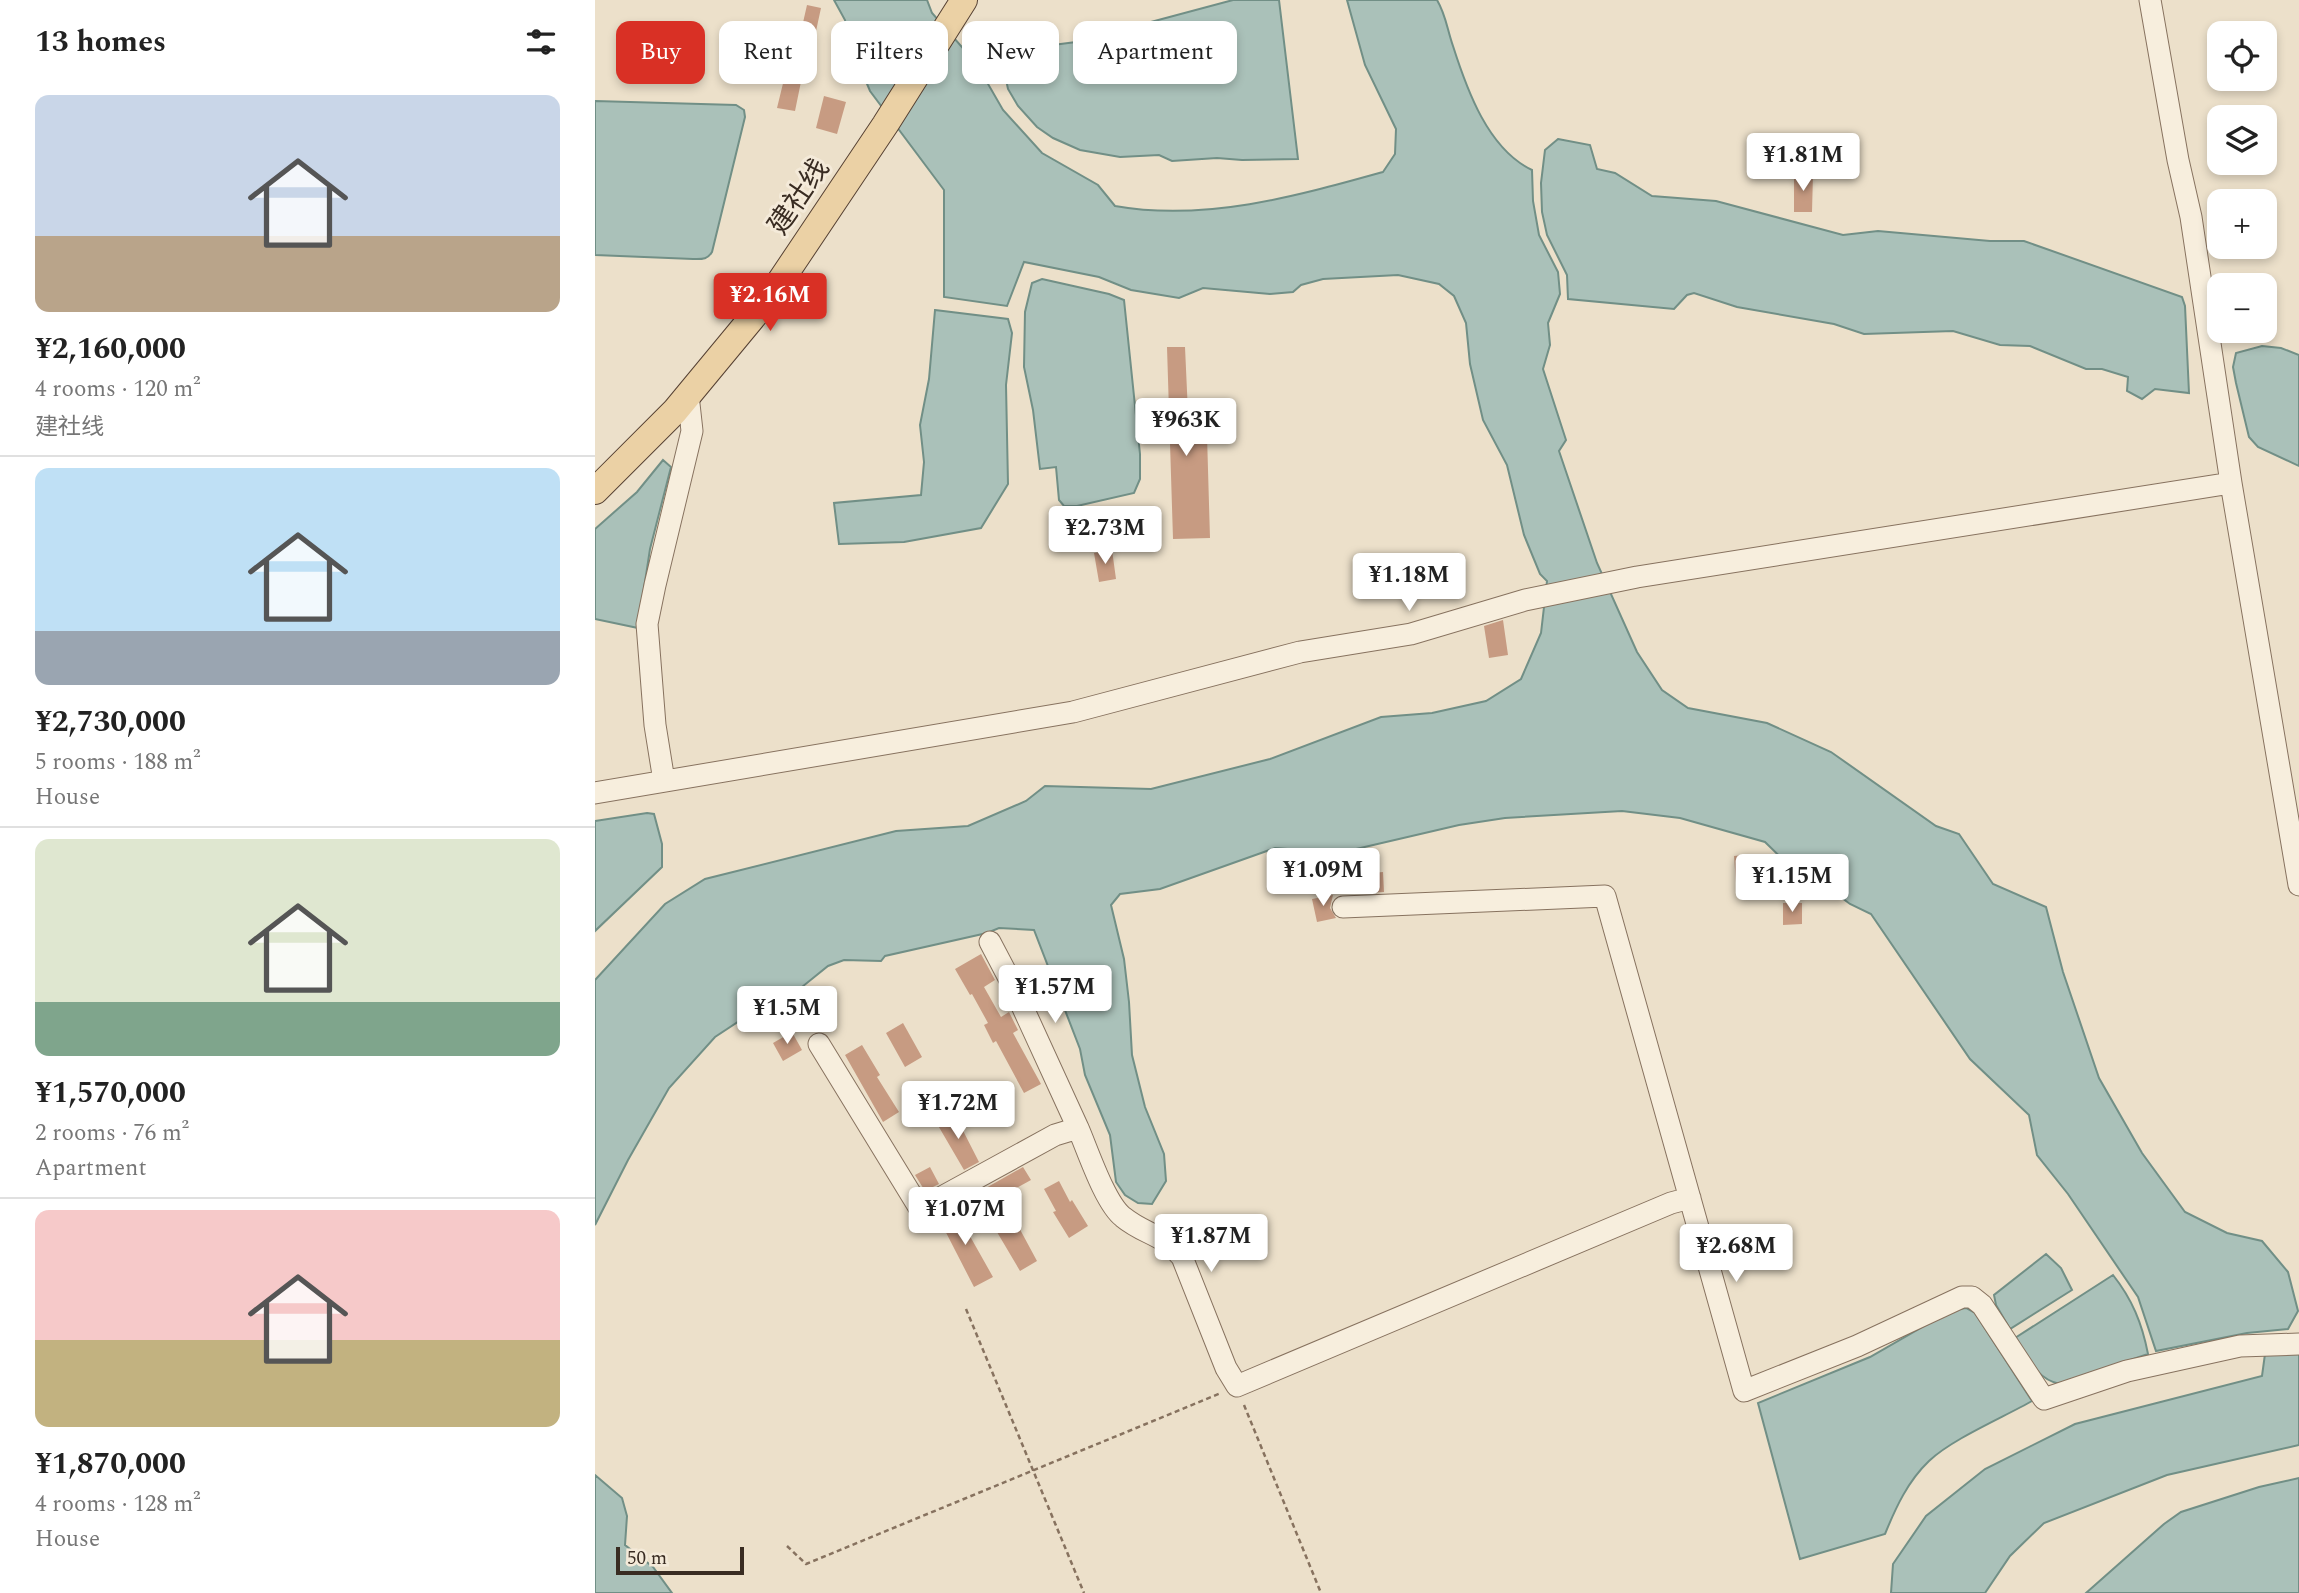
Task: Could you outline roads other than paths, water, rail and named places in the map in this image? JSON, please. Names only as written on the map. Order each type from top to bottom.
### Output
[{"type":"main road","name":"建社线","points":[[595,491],[688,395],[771,295],[885,125],[958,7]]},
{"type":"street","points":[[2150,0],[2178,160],[2191,217],[2231,483],[2299,885]]},
{"type":"street","points":[[664,781],[655,725],[647,624],[692,431],[688,395]]},
{"type":"street","points":[[595,793],[1073,712],[1300,652],[1411,634],[1525,600],[1637,578],[2231,483]]},
{"type":"street","points":[[1343,907],[1605,896],[1744,1391],[1857,1346],[1962,1297],[1972,1297],[1982,1305],[2044,1399],[2127,1371],[2239,1346],[2299,1344]]},
{"type":"street","points":[[989,942],[1012,984],[1111,1203],[1122,1217],[1170,1242],[1182,1257],[1226,1368],[1237,1386],[1671,1203],[1690,1198]]},
{"type":"street","points":[[819,1044],[921,1209],[1055,1135],[1078,1128]]},
{"type":"water","points":[[834,0],[927,0],[932,13],[939,21],[845,21]]},
{"type":"water","points":[[1233,0],[1279,0],[1298,159],[1217,158],[1172,161],[1159,155],[1120,157],[1080,150],[1053,138],[1037,127],[1018,106],[1008,89],[1007,84],[1059,84],[1059,44],[1073,42],[1073,84],[1237,84],[1237,21],[1154,21]]},
{"type":"water","points":[[1347,0],[1437,0],[1465,81],[1481,117],[1503,148],[1532,170],[1533,201],[1539,235],[1558,272],[1560,294],[1548,323],[1550,345],[1543,369],[1566,440],[1559,451],[1597,563],[1637,652],[1662,690],[1688,708],[1767,723],[1831,752],[1936,826],[1959,834],[1993,884],[2046,907],[2063,972],[2099,1078],[2142,1153],[2185,1212],[2227,1233],[2262,1241],[2288,1272],[2298,1311],[2288,1329],[2247,1333],[2156,1351],[2138,1297],[2068,1194],[2037,1155],[2029,1115],[1970,1059],[1871,914],[1850,904],[1811,875],[1797,873],[1765,842],[1680,818],[1622,811],[1505,818],[1459,825],[1339,853],[1275,848],[1160,889],[1120,894],[1111,905],[1124,959],[1132,1055],[1145,1107],[1164,1154],[1166,1181],[1152,1204],[1138,1203],[1125,1195],[1116,1182],[1110,1135],[1085,1075],[1080,1049],[1034,930],[999,928],[885,956],[881,961],[844,960],[828,966],[802,987],[768,1002],[715,1037],[669,1088],[595,1225],[595,980],[665,904],[705,879],[896,831],[968,826],[1026,801],[1045,786],[1151,789],[1270,759],[1381,717],[1432,713],[1486,701],[1521,679],[1541,633],[1547,581],[1540,574],[1524,535],[1507,465],[1483,420],[1470,364],[1466,323],[1454,296],[1439,284],[1398,275],[1323,279],[1301,285],[1293,292],[1270,294],[1203,288],[1179,298],[1131,290],[1099,277],[1024,262],[1007,306],[944,297],[944,190],[867,84],[948,84],[948,31],[962,47],[962,84],[988,84],[1003,110],[1042,153],[1098,185],[1115,206],[1183,211],[1251,204],[1383,172],[1395,154],[1396,129],[1365,65]]},
{"type":"water","points":[[595,101],[736,105],[744,110],[745,117],[712,252],[708,256],[693,259],[595,255]]},
{"type":"water","points":[[1558,139],[1590,145],[1597,169],[1615,173],[1652,196],[1716,201],[1843,235],[1878,231],[1990,241],[2024,241],[2182,297],[2185,306],[2189,393],[2155,389],[2142,399],[2127,391],[2128,377],[2102,369],[2086,369],[2030,346],[2000,345],[1953,331],[1864,334],[1834,324],[1737,307],[1694,293],[1687,295],[1674,309],[1568,299],[1567,275],[1547,235],[1542,212],[1541,183],[1545,150]]},
{"type":"water","points":[[1042,279],[1124,300],[1140,454],[1140,479],[1134,493],[1077,506],[1064,506],[1059,500],[1056,467],[1040,469],[1033,410],[1024,367],[1025,312],[1032,283]]},
{"type":"water","points":[[935,310],[1008,319],[1012,333],[1006,385],[1008,484],[981,528],[904,542],[839,544],[834,503],[921,495],[924,462],[920,425],[929,379]]},
{"type":"water","points":[[2262,346],[2281,348],[2299,355],[2299,466],[2258,447],[2249,437],[2233,367],[2236,353]]},
{"type":"water","points":[[663,460],[671,467],[650,549],[638,628],[595,619],[595,529],[637,492]]},
{"type":"water","points":[[654,814],[662,844],[662,867],[595,931],[595,821]]},
{"type":"water","points":[[2046,1254],[2061,1268],[2072,1290],[2010,1329],[1996,1305],[1994,1295]]},
{"type":"water","points":[[2113,1275],[2135,1312],[2148,1354],[2060,1384],[2045,1378],[2033,1367],[2015,1338]]},
{"type":"water","points":[[1966,1308],[1975,1313],[2032,1401],[1964,1437],[1929,1461],[1903,1495],[1885,1534],[1800,1559],[1758,1403],[1870,1357],[1952,1310]]},
{"type":"water","points":[[2265,1354],[2299,1354],[2299,1445],[2167,1475],[2044,1523],[2010,1556],[1985,1593],[1891,1593],[1893,1564],[1926,1516],[1985,1469],[2075,1424],[2262,1376]]},
{"type":"water","points":[[595,1475],[622,1498],[627,1516],[625,1545],[653,1567],[672,1593],[595,1593]]},
{"type":"water","points":[[2299,1478],[2299,1593],[2086,1593],[2181,1512],[2259,1487]]}]
